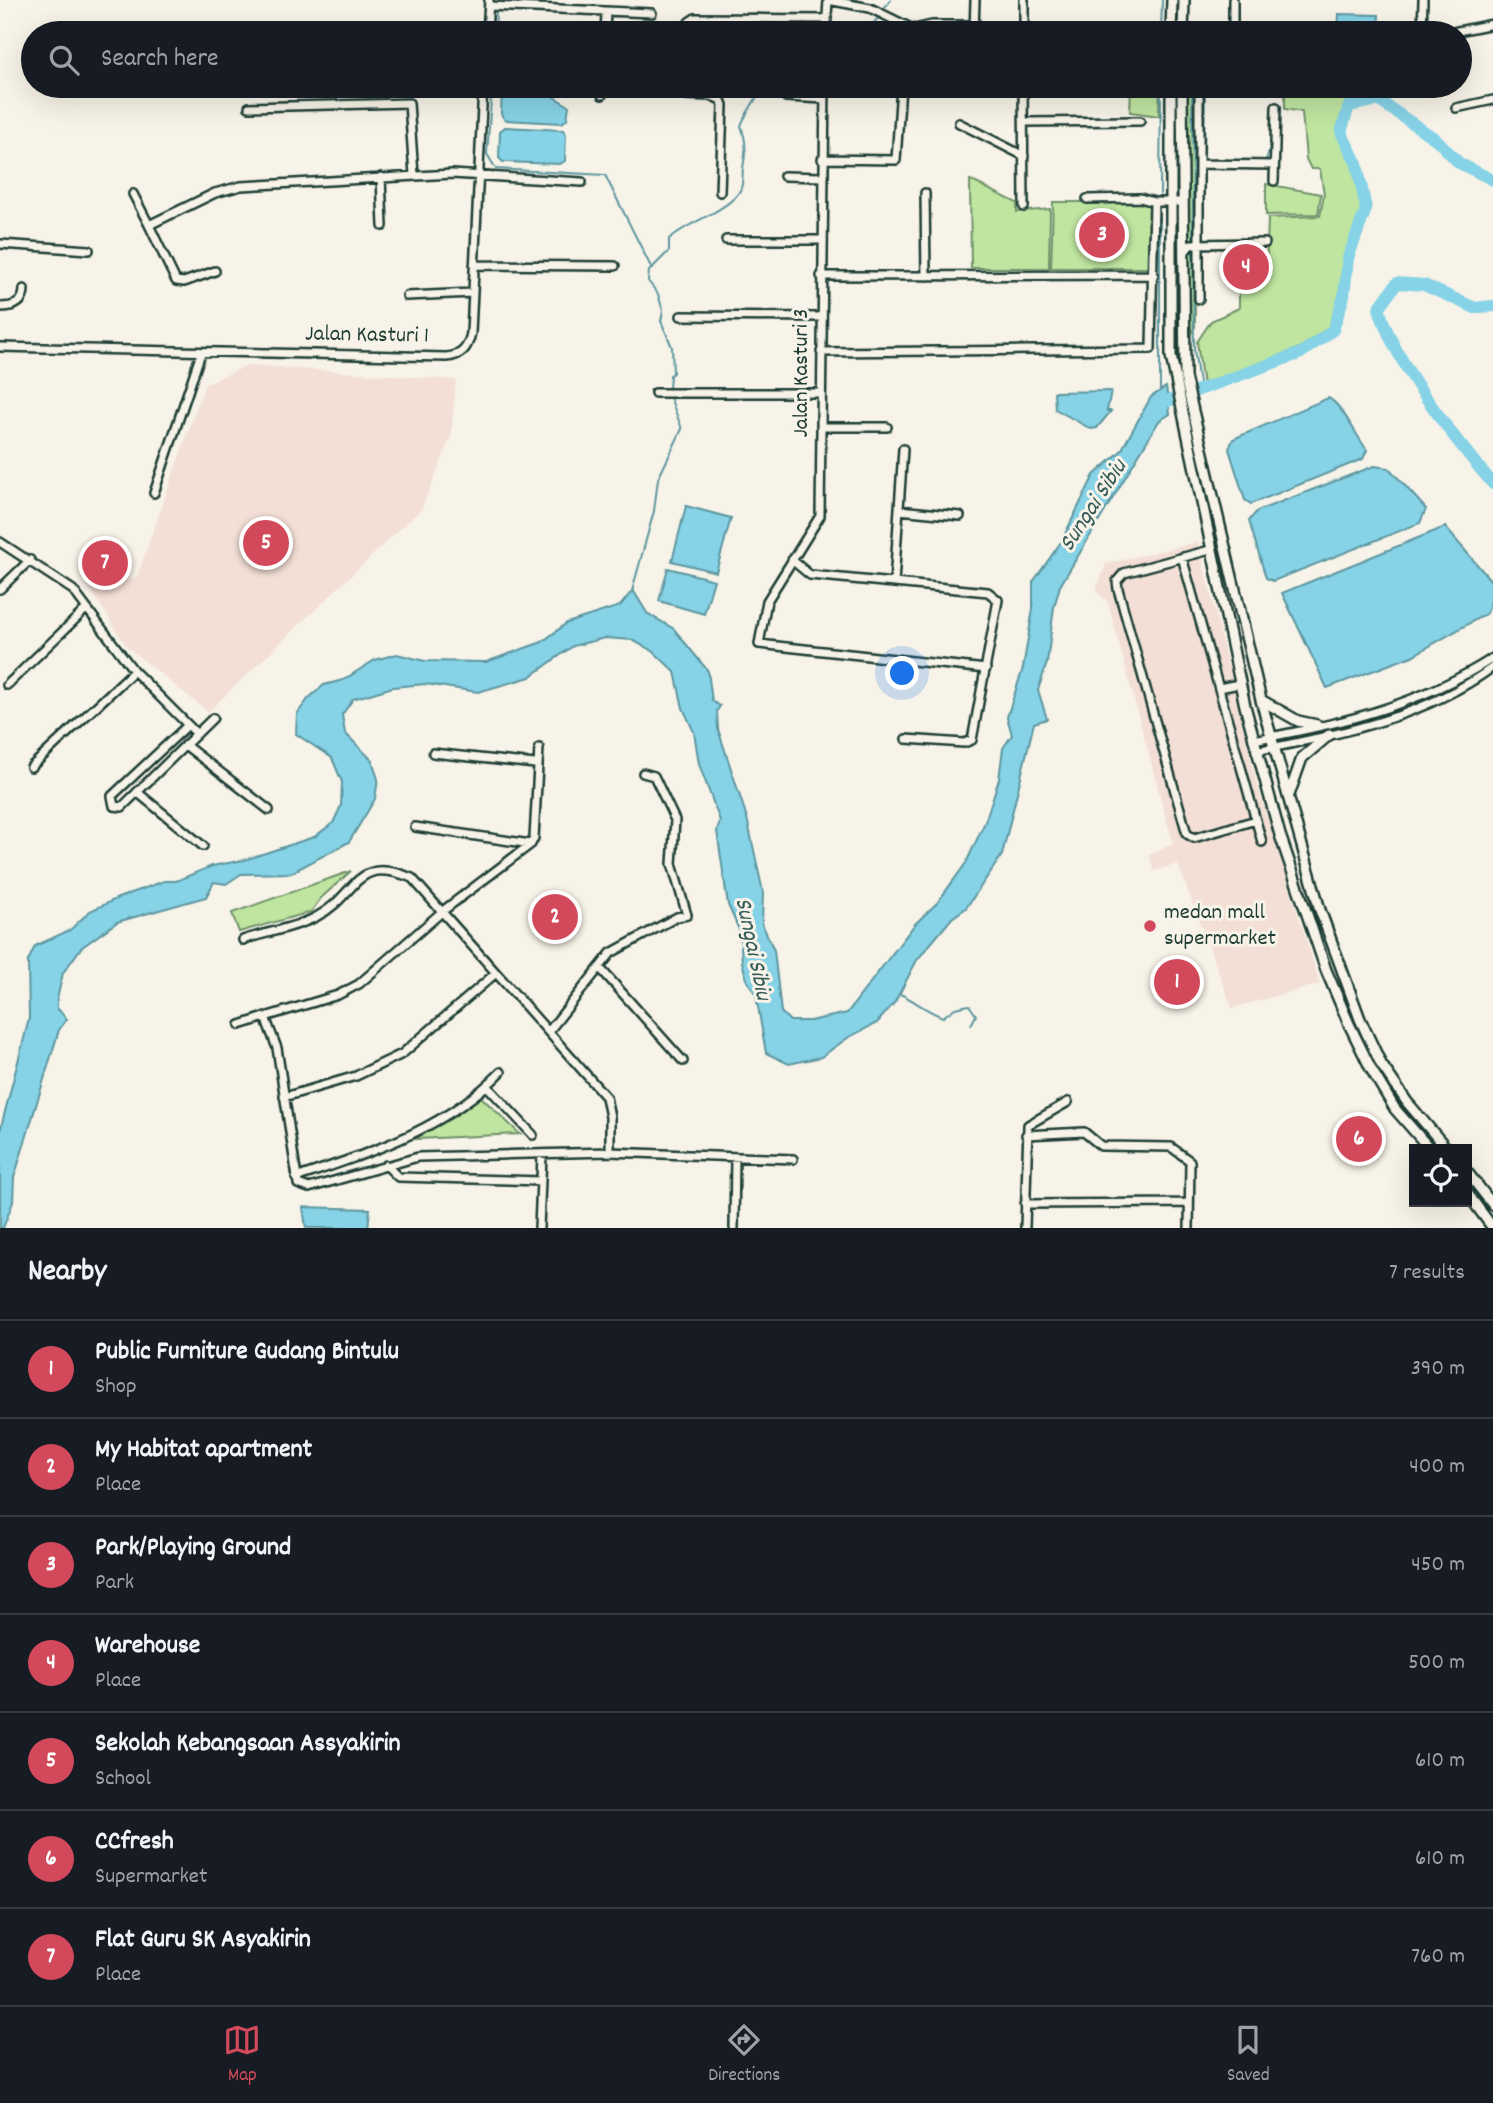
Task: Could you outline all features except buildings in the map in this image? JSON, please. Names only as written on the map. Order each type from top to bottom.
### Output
[{"type":"street","points":[[690,21],[695,18],[827,19],[828,0],[870,8],[897,21]]},
{"type":"street","points":[[974,21],[975,0]]},
{"type":"street","points":[[1024,0],[1024,21]]},
{"type":"street","points":[[1171,21],[1172,0]]},
{"type":"street","points":[[1183,21],[1184,0]]},
{"type":"street","points":[[1233,0],[1233,21]]},
{"type":"street","points":[[1422,21],[1423,0]]},
{"type":"street","points":[[488,21],[489,3],[652,13]]},
{"type":"street","points":[[606,12],[606,21]]},
{"type":"street","points":[[1472,28],[1493,24]]},
{"type":"street","name":"Jalan Kasturi 1","points":[[0,347],[453,356],[464,351],[469,344],[482,98]]},
{"type":"street","points":[[716,98],[723,105],[720,192]]},
{"type":"street","points":[[805,98],[824,99]]},
{"type":"street","points":[[822,159],[896,160],[900,98]]},
{"type":"street","points":[[1023,98],[1024,207]]},
{"type":"street","points":[[1171,98],[1171,356],[1239,684],[1284,848],[1349,1024],[1370,1069],[1395,1109],[1426,1144]]},
{"type":"street","points":[[1182,98],[1183,356],[1199,443],[1261,700],[1320,910],[1360,1019],[1381,1064],[1407,1102],[1443,1144]]},
{"type":"street","points":[[1199,98],[1199,299]]},
{"type":"street","name":"Jalan Kasturi 3","points":[[824,99],[820,519],[767,601],[758,644],[986,669]]},
{"type":"street","points":[[1456,108],[1493,100]]},
{"type":"street","points":[[250,107],[409,103],[414,175]]},
{"type":"street","points":[[1274,181],[1276,107]]},
{"type":"street","points":[[1024,122],[1140,121]]},
{"type":"street","points":[[960,123],[1024,156]]},
{"type":"street","points":[[1199,164],[1274,164]]},
{"type":"street","points":[[149,225],[228,188],[414,175],[582,182]]},
{"type":"street","points":[[784,176],[822,177]]},
{"type":"street","points":[[381,177],[383,226]]},
{"type":"street","points":[[133,194],[176,281],[184,282],[215,271]]},
{"type":"street","points":[[925,194],[926,276]]},
{"type":"street","points":[[1087,199],[1140,198],[1154,202],[1182,202]]},
{"type":"street","points":[[821,352],[1149,350],[1152,347],[1154,202]]},
{"type":"street","points":[[726,240],[821,240]]},
{"type":"street","points":[[1182,255],[1188,246],[1199,243],[1265,243]]},
{"type":"street","points":[[0,244],[89,250]]},
{"type":"street","points":[[474,265],[615,266]]},
{"type":"street","points":[[821,276],[1154,275]]},
{"type":"street","points":[[0,307],[12,307],[19,303],[24,296],[24,289]]},
{"type":"street","points":[[407,296],[472,293]]},
{"type":"street","points":[[681,316],[821,317]]},
{"type":"street","points":[[154,493],[201,353]]},
{"type":"street","points":[[655,393],[821,393]]},
{"type":"street","points":[[822,427],[887,427]]},
{"type":"street","points":[[894,583],[903,449]]},
{"type":"street","points":[[899,510],[960,516]]},
{"type":"street","points":[[0,542],[69,586],[134,671],[197,734]]},
{"type":"street","points":[[1210,550],[1124,573],[1118,582],[1118,589],[1187,834],[1194,838],[1256,820]]},
{"type":"street","points":[[1182,557],[1262,842]]},
{"type":"street","points":[[0,589],[30,560]]},
{"type":"street","points":[[792,560],[810,575],[995,595],[999,609],[972,740],[964,743],[905,739]]},
{"type":"street","points":[[6,685],[85,610]]},
{"type":"street","points":[[1253,740],[1357,717],[1422,697],[1493,658]]},
{"type":"street","points":[[1256,751],[1329,735],[1439,701],[1493,667]]},
{"type":"street","points":[[31,767],[134,671]]},
{"type":"street","points":[[1219,688],[1239,684]]},
{"type":"street","points":[[1261,700],[1298,721],[1317,726]]},
{"type":"street","points":[[188,725],[112,796],[111,802],[122,807],[213,718]]},
{"type":"street","points":[[1288,801],[1290,784],[1302,758],[1329,735]]},
{"type":"street","points":[[185,745],[269,810]]},
{"type":"street","points":[[240,1025],[338,995],[359,984],[444,911],[531,844],[534,838],[536,764],[539,748]]},
{"type":"street","points":[[433,752],[536,764]]},
{"type":"street","points":[[549,1031],[611,953],[677,917],[687,915],[673,864],[675,820],[654,776],[643,773]]},
{"type":"street","points":[[137,792],[203,846]]},
{"type":"street","points":[[415,827],[531,844]]},
{"type":"street","points":[[243,940],[317,917],[376,869],[412,878],[606,1097],[610,1117],[610,1152]]},
{"type":"street","points":[[600,968],[683,1061]]},
{"type":"street","points":[[284,1097],[356,1076],[402,1054],[496,973]]},
{"type":"street","points":[[265,1017],[277,1048],[296,1178],[302,1188],[418,1157],[610,1152],[793,1160]]},
{"type":"street","points":[[296,1178],[392,1145],[446,1118],[501,1072]]},
{"type":"street","points":[[487,1086],[533,1135]]},
{"type":"street","points":[[1026,1228],[1028,1125],[1068,1102]]},
{"type":"street","points":[[1026,1135],[1084,1132],[1101,1146],[1171,1147],[1190,1161],[1189,1228]]},
{"type":"street","points":[[539,1228],[542,1155]]},
{"type":"street","points":[[734,1228],[735,1157]]},
{"type":"street","points":[[386,1165],[398,1177],[541,1181]]},
{"type":"street","points":[[1472,1178],[1493,1205]]},
{"type":"street","points":[[1472,1200],[1493,1228]]},
{"type":"street","points":[[1025,1204],[1189,1203]]},
{"type":"shaded area","points":[[249,365],[456,380],[451,437],[422,508],[208,712],[127,647],[85,581],[136,579],[205,384]]},
{"type":"shaded area","points":[[1198,542],[1256,780],[1320,984],[1232,1008],[1178,864],[1154,871],[1149,855],[1173,844],[1108,603],[1096,590],[1106,564]]},
{"type":"green space","points":[[1131,98],[1160,98],[1159,116],[1130,112]]},
{"type":"green space","points":[[1186,98],[1194,98],[1195,327],[1189,336]]},
{"type":"green space","points":[[1285,98],[1346,98],[1339,133],[1353,163],[1364,208],[1346,255],[1341,294],[1329,327],[1300,348],[1203,386],[1197,342],[1211,321],[1239,308],[1239,276],[1266,275],[1268,218],[1320,216],[1324,194],[1320,169],[1311,169],[1306,159],[1302,112],[1285,109]]},
{"type":"green space","points":[[970,180],[1017,203],[1017,212],[1050,209],[1049,268],[971,268]]},
{"type":"green space","points":[[1266,184],[1321,194],[1318,214],[1266,215]]},
{"type":"green space","points":[[1053,202],[1152,202],[1151,268],[1051,268]]},
{"type":"green space","points":[[351,871],[321,898],[311,912],[239,932],[232,913]]},
{"type":"green space","points":[[481,1097],[520,1134],[416,1139]]},
{"type":"water","points":[[1339,14],[1379,15],[1379,21],[1339,21]]},
{"type":"water","points":[[502,98],[556,98],[569,106],[567,119],[562,123],[505,120],[501,114]]},
{"type":"water","points":[[505,127],[563,130],[566,134],[565,161],[560,164],[503,162],[499,158],[500,131]]},
{"type":"water","points":[[1166,387],[1170,414],[1159,421],[1060,586],[1054,607],[1047,663],[1038,690],[1047,719],[1034,723],[1002,855],[966,908],[952,918],[917,960],[895,1002],[877,1023],[849,1037],[821,1057],[789,1064],[766,1053],[756,995],[747,980],[742,962],[740,932],[728,905],[717,831],[720,821],[699,764],[694,732],[683,708],[675,672],[653,651],[632,640],[605,638],[573,646],[530,677],[478,692],[425,684],[393,687],[353,699],[342,715],[345,733],[372,760],[378,779],[375,799],[349,842],[291,873],[241,874],[226,884],[214,882],[206,897],[117,922],[81,948],[63,973],[57,1008],[67,1019],[59,1030],[14,1178],[13,1202],[3,1228],[0,1228],[0,1131],[29,1019],[28,961],[35,946],[70,930],[90,911],[118,898],[164,881],[176,881],[212,866],[244,860],[314,837],[333,823],[341,806],[342,782],[332,758],[296,734],[297,714],[309,698],[324,685],[343,680],[375,660],[397,654],[425,661],[486,662],[542,642],[567,623],[620,606],[633,590],[647,613],[674,629],[708,671],[712,701],[720,706],[717,711],[718,729],[747,818],[763,892],[762,924],[774,950],[781,1012],[790,1021],[810,1021],[847,1013],[915,924],[937,903],[966,863],[985,822],[999,779],[1003,748],[1012,735],[1007,717],[1023,668],[1033,609],[1033,582],[1061,542],[1094,475],[1121,451],[1151,397]]},
{"type":"water","points":[[1111,391],[1107,411],[1111,411],[1097,428],[1091,429],[1055,409],[1054,392]]},
{"type":"water","points":[[1328,398],[1343,413],[1367,450],[1363,459],[1251,504],[1245,500],[1229,449],[1233,439]]},
{"type":"water","points":[[1374,466],[1389,468],[1426,509],[1420,523],[1273,581],[1266,578],[1249,521],[1257,511]]},
{"type":"water","points":[[686,506],[731,518],[716,572],[672,561]]},
{"type":"water","points":[[1445,527],[1492,582],[1493,595],[1487,613],[1412,656],[1327,688],[1282,593]]},
{"type":"water","points":[[668,568],[714,580],[704,614],[659,601]]},
{"type":"water","points":[[303,1207],[370,1209],[368,1228],[306,1228]]},
{"type":"waterway","points":[[885,7],[891,0]]},
{"type":"waterway","points":[[1161,21],[1162,0]]},
{"type":"waterway","points":[[496,13],[496,21]]},
{"type":"waterway","points":[[876,21],[879,17]]},
{"type":"waterway","points":[[491,98],[487,154],[496,169],[605,175],[652,269]]},
{"type":"waterway","points":[[669,388],[670,375],[673,373],[672,347],[661,321],[663,311],[658,294],[648,281],[649,271],[669,251],[669,239],[722,208],[741,189],[745,152],[741,126],[756,98]]},
{"type":"waterway","points":[[1160,194],[1161,98]]},
{"type":"waterway","points":[[1192,98],[1193,239]]},
{"type":"waterway","points":[[1205,98],[1204,160],[1236,160]]},
{"type":"waterway","name":"Sungai Sibiu","points":[[1157,410],[1160,404],[1301,353],[1333,330],[1344,296],[1348,258],[1366,209],[1357,164],[1341,132],[1349,106],[1378,100],[1437,140],[1459,163],[1493,180]]},
{"type":"waterway","points":[[1239,160],[1266,160],[1269,151]]},
{"type":"waterway","points":[[1204,172],[1204,198]]},
{"type":"waterway","points":[[1204,207],[1204,237]]},
{"type":"waterway","points":[[1160,213],[1160,390]]},
{"type":"waterway","points":[[1193,248],[1194,349],[1200,390]]},
{"type":"waterway","points":[[1204,249],[1204,284]]},
{"type":"waterway","name":"Sungai Sibiu","points":[[1493,306],[1475,308],[1424,285],[1397,283],[1379,308],[1386,329],[1411,376],[1444,423],[1493,484]]},
{"type":"waterway","points":[[632,591],[654,511],[658,479],[682,429],[670,397]]},
{"type":"waterway","points":[[900,994],[943,1017],[955,1008],[969,1005],[976,1015],[971,1025]]},
{"type":"place","name":"Park/Playing Ground","points":[[1102,235]]},
{"type":"place","name":"Warehouse","points":[[1246,267]]},
{"type":"place","name":"Sekolah Kebangsaan Assyakirin","points":[[266,543]]},
{"type":"place","name":"Flat Guru SK Asyakirin","points":[[105,563]]},
{"type":"place","name":"My Habitat apartment","points":[[555,917]]},
{"type":"place","name":"medan mall supermarket","points":[[1150,926]]},
{"type":"place","name":"Public Furniture Gudang Bintulu","points":[[1177,982]]},
{"type":"place","name":"CCfresh","points":[[1359,1139]]}]
